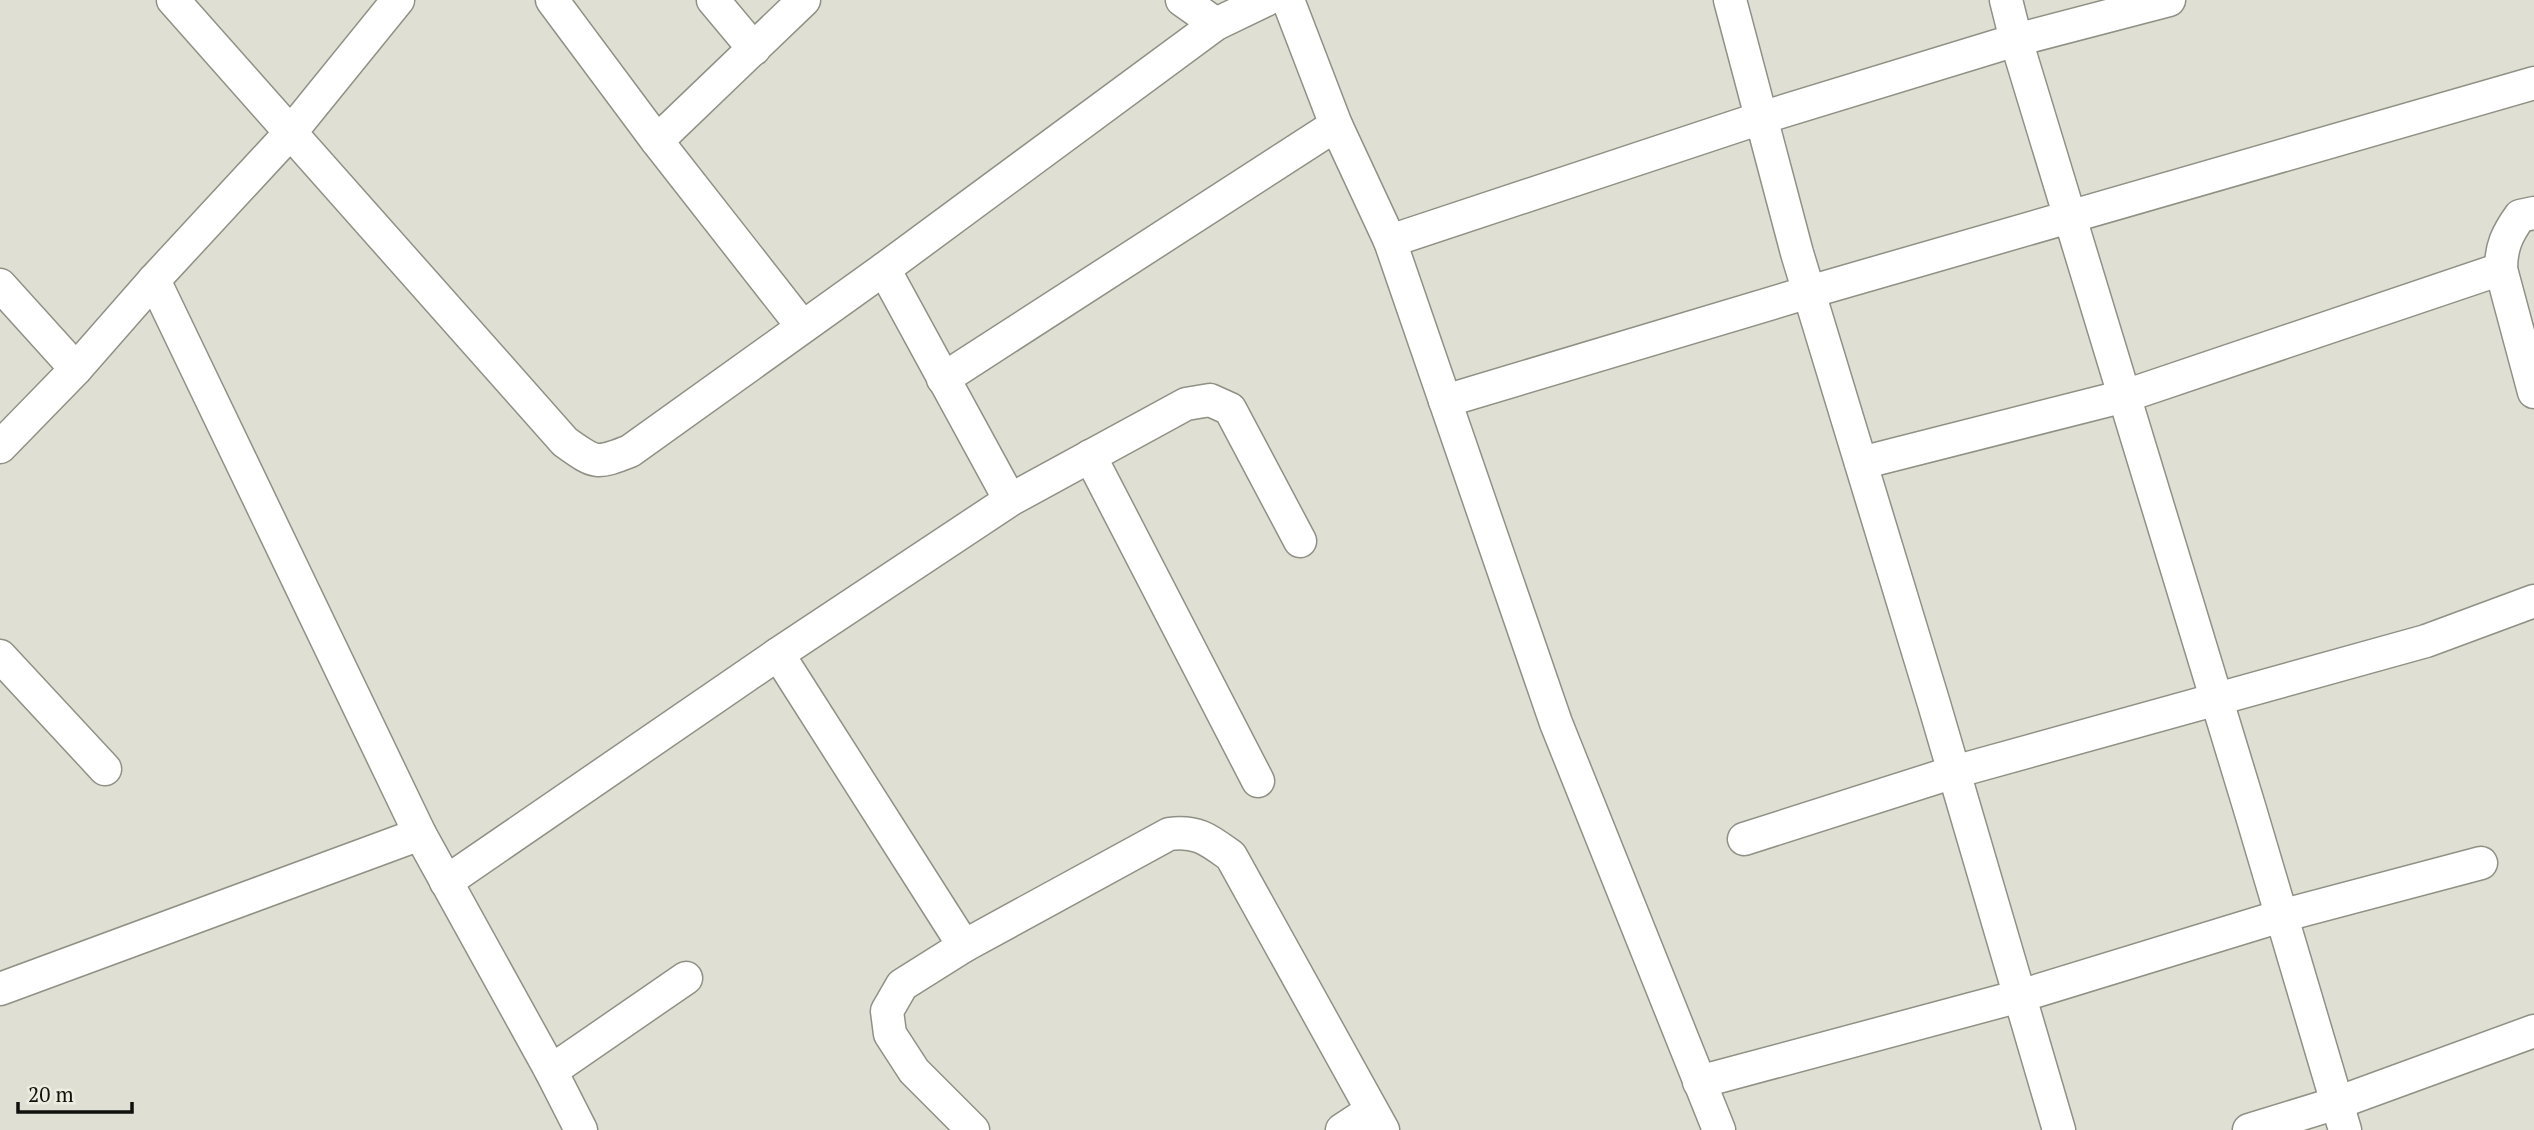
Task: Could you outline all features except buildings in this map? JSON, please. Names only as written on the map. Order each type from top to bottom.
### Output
[{"type":"street","points":[[173,0],[565,442],[590,459],[604,462],[630,451],[884,269],[1216,24],[1266,0]]},
{"type":"street","points":[[552,0],[657,141],[802,326]]},
{"type":"street","points":[[713,0],[754,49]]},
{"type":"street","points":[[657,141],[804,0]]},
{"type":"street","points":[[1182,0],[1216,24]]},
{"type":"street","points":[[1287,0],[1336,125],[1390,241],[1556,723],[1719,1130]]},
{"type":"street","points":[[1730,0],[1810,292],[2060,1130]]},
{"type":"street","points":[[2006,0],[2341,1116]]},
{"type":"street","points":[[1390,241],[1761,118],[2016,40],[2169,0]]},
{"type":"street","points":[[0,447],[76,369],[291,132],[383,6]]},
{"type":"street","points":[[1445,401],[1810,292],[2534,83]]},
{"type":"street","points":[[943,379],[1336,125]]},
{"type":"street","points":[[2534,213],[2520,216],[2501,249],[2501,269],[2534,391]]},
{"type":"street","points":[[884,269],[1010,500]]},
{"type":"street","points":[[1861,463],[2124,396],[2501,269]]},
{"type":"street","points":[[154,280],[419,834],[581,1130]]},
{"type":"street","points":[[0,285],[76,369]]},
{"type":"street","points":[[446,882],[778,654],[1010,500],[1186,404],[1210,400],[1230,409],[1300,541]]},
{"type":"street","points":[[1090,456],[1258,781]]},
{"type":"street","points":[[1744,839],[1954,772],[2426,641],[2534,601]]},
{"type":"street","points":[[778,654],[964,946]]},
{"type":"street","points":[[0,656],[105,769]]},
{"type":"street","points":[[973,1130],[914,1071],[890,1034],[887,1011],[902,985],[964,946],[1169,834],[1188,832],[1209,840],[1231,856],[1377,1120],[1342,1130]]},
{"type":"street","points":[[0,989],[419,834]]},
{"type":"street","points":[[1699,1082],[2020,996],[2281,916],[2481,863]]},
{"type":"street","points":[[551,1071],[686,978]]},
{"type":"street","points":[[2249,1130],[2341,1116],[2534,1031]]}]
